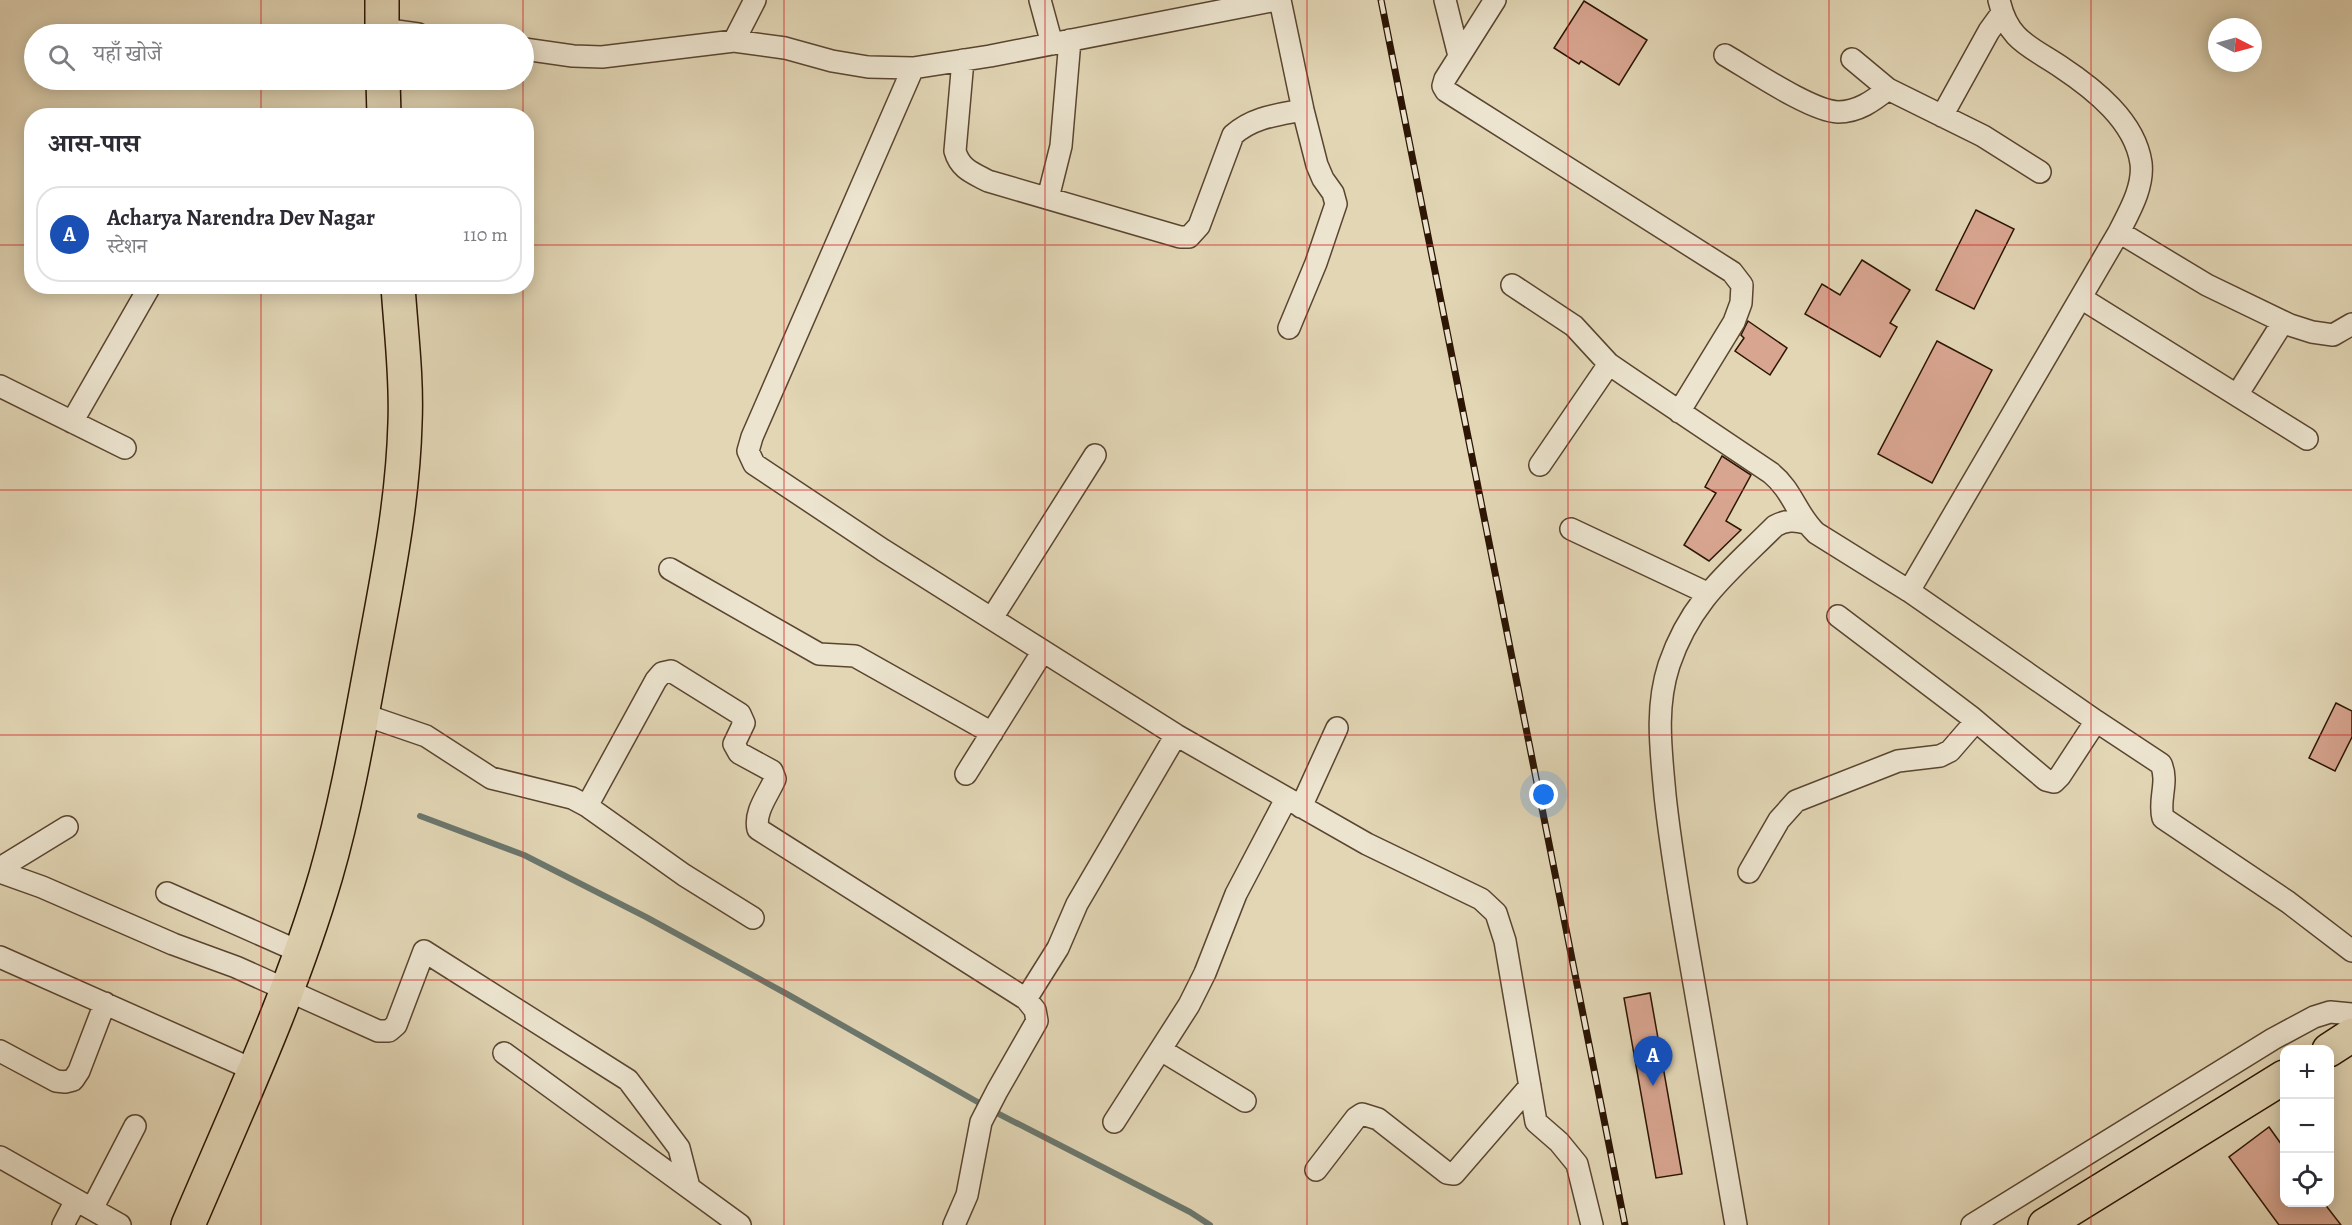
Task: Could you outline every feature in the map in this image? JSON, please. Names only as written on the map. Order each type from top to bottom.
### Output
[{"type":"main road","points":[[383,90],[384,108]]},
{"type":"main road","points":[[188,1225],[287,989],[326,876],[362,714],[394,541],[403,470],[405,420],[398,294]]},
{"type":"main road","points":[[2334,1047],[2352,1035]]},
{"type":"main road","points":[[2045,1225],[2280,1079]]},
{"type":"street","points":[[734,41],[755,0]]},
{"type":"street","points":[[1041,0],[1061,42],[1061,146],[1048,198]]},
{"type":"street","points":[[534,50],[602,57],[734,41],[785,48],[832,61],[868,67],[913,68],[1278,0],[1317,165],[1333,193],[1336,204],[1316,262],[1289,328]]},
{"type":"street","points":[[1445,0],[1460,56]]},
{"type":"street","points":[[1495,0],[1445,79],[1443,86],[1446,91],[1732,272],[1742,285],[1741,303],[1734,322],[1679,412]]},
{"type":"street","points":[[1942,116],[2001,6]]},
{"type":"street","points":[[1909,591],[2119,232],[2131,209],[2139,185],[2141,164],[2132,137],[2114,111],[2090,87],[2020,41],[2007,26],[2001,6]]},
{"type":"street","points":[[1725,55],[1809,103],[1838,112],[1863,107],[1888,89]]},
{"type":"street","points":[[1852,59],[1888,89],[1983,136],[2040,172]]},
{"type":"street","points":[[963,60],[955,151],[958,161],[964,168],[988,181],[1180,237],[1189,237],[1199,226],[1233,135],[1256,119],[1303,110]]},
{"type":"street","points":[[913,68],[752,437],[748,451],[754,464],[883,550],[1176,735],[1367,844],[1481,899],[1496,913],[1504,941],[1536,1122],[1559,1142],[1577,1164],[1592,1225]]},
{"type":"street","points":[[2119,232],[2207,285],[2283,322],[2312,332],[2333,335],[2352,324]]},
{"type":"street","points":[[1512,285],[1574,326],[1609,364],[1782,482],[1806,523],[1816,532],[1909,591],[2161,764],[2165,781],[2160,810],[2163,818],[2288,902],[2352,951]]},
{"type":"street","points":[[72,422],[145,294]]},
{"type":"street","points":[[2081,298],[2307,439]]},
{"type":"street","points":[[2237,395],[2283,322]]},
{"type":"street","points":[[1540,465],[1609,364]]},
{"type":"street","points":[[0,386],[125,448]]},
{"type":"street","points":[[992,618],[1095,455]]},
{"type":"street","points":[[1736,1225],[1675,876],[1659,728],[1662,693],[1670,662],[1683,631],[1707,593],[1775,526],[1784,521],[1806,523]]},
{"type":"street","points":[[1570,529],[1707,593]]},
{"type":"street","points":[[670,568],[819,654],[855,656],[992,733]]},
{"type":"street","points":[[1838,616],[1976,721],[2046,780],[2054,782],[2060,776],[2096,721]]},
{"type":"street","points":[[966,774],[1043,651]]},
{"type":"street","points":[[587,806],[656,680],[662,673],[671,671],[740,714],[744,723],[734,744],[739,753],[772,771],[775,779],[759,812],[756,822],[758,829],[1026,999],[1035,1010],[1037,1021],[981,1122],[967,1195],[954,1225]]},
{"type":"street","points":[[362,714],[426,736],[491,778],[572,798],[587,806],[684,875],[753,918]]},
{"type":"street","points":[[1749,872],[1779,820],[1796,801],[1898,761],[1940,756],[1950,751],[1976,721]]},
{"type":"street","points":[[1114,1122],[1189,1005],[1205,973],[1236,894],[1293,803],[1336,728]]},
{"type":"street","points":[[1026,999],[1058,948],[1077,904],[1176,735]]},
{"type":"street","points":[[0,870],[67,827]]},
{"type":"street","points":[[0,870],[287,989],[378,1031],[389,1031],[396,1024],[424,951],[628,1080],[679,1148],[689,1187]]},
{"type":"street","points":[[167,893],[300,952]]},
{"type":"street","points":[[0,957],[254,1070]]},
{"type":"street","points":[[0,1051],[56,1081],[73,1080],[79,1071],[105,1003]]},
{"type":"street","points":[[1972,1225],[2314,1017],[2330,1012],[2352,1014]]},
{"type":"street","points":[[1161,1050],[1245,1101]]},
{"type":"street","points":[[504,1053],[740,1225]]},
{"type":"street","points":[[1316,1170],[1356,1118],[1362,1114],[1378,1119],[1447,1173],[1454,1174],[1530,1086]]},
{"type":"street","points":[[63,1225],[84,1204],[135,1126]]},
{"type":"street","points":[[0,1157],[120,1225]]},
{"type":"building","points":[[1584,1],[1647,40],[1619,85],[1581,61],[1579,64],[1554,48]]},
{"type":"building","points":[[1976,210],[2014,229],[1974,309],[1936,290]]},
{"type":"building","points":[[1862,260],[1910,290],[1890,323],[1897,327],[1880,357],[1805,314],[1822,284],[1840,295]]},
{"type":"building","points":[[1748,321],[1787,348],[1770,375],[1735,351],[1744,338],[1741,335]]},
{"type":"building","points":[[1937,341],[1992,370],[1932,483],[1878,454]]},
{"type":"building","points":[[1722,456],[1751,475],[1726,521],[1741,530],[1709,561],[1684,545],[1716,493],[1705,487]]},
{"type":"building","points":[[2336,703],[2352,711],[2352,737],[2335,771],[2309,758]]},
{"type":"building","points":[[1650,993],[1682,1174],[1656,1178],[1624,998]]},
{"type":"building","points":[[2269,1127],[2280,1142],[2280,1207],[2327,1207],[2341,1225],[2279,1225],[2229,1157]]},
{"type":"waterway","points":[[420,816],[524,855],[646,917],[997,1113],[1190,1212],[1210,1225]]},
{"type":"railway","points":[[1381,0],[1625,1225]]},
{"type":"place","name":"Acharya Narendra Dev Nagar","points":[[1653,1086]]}]
